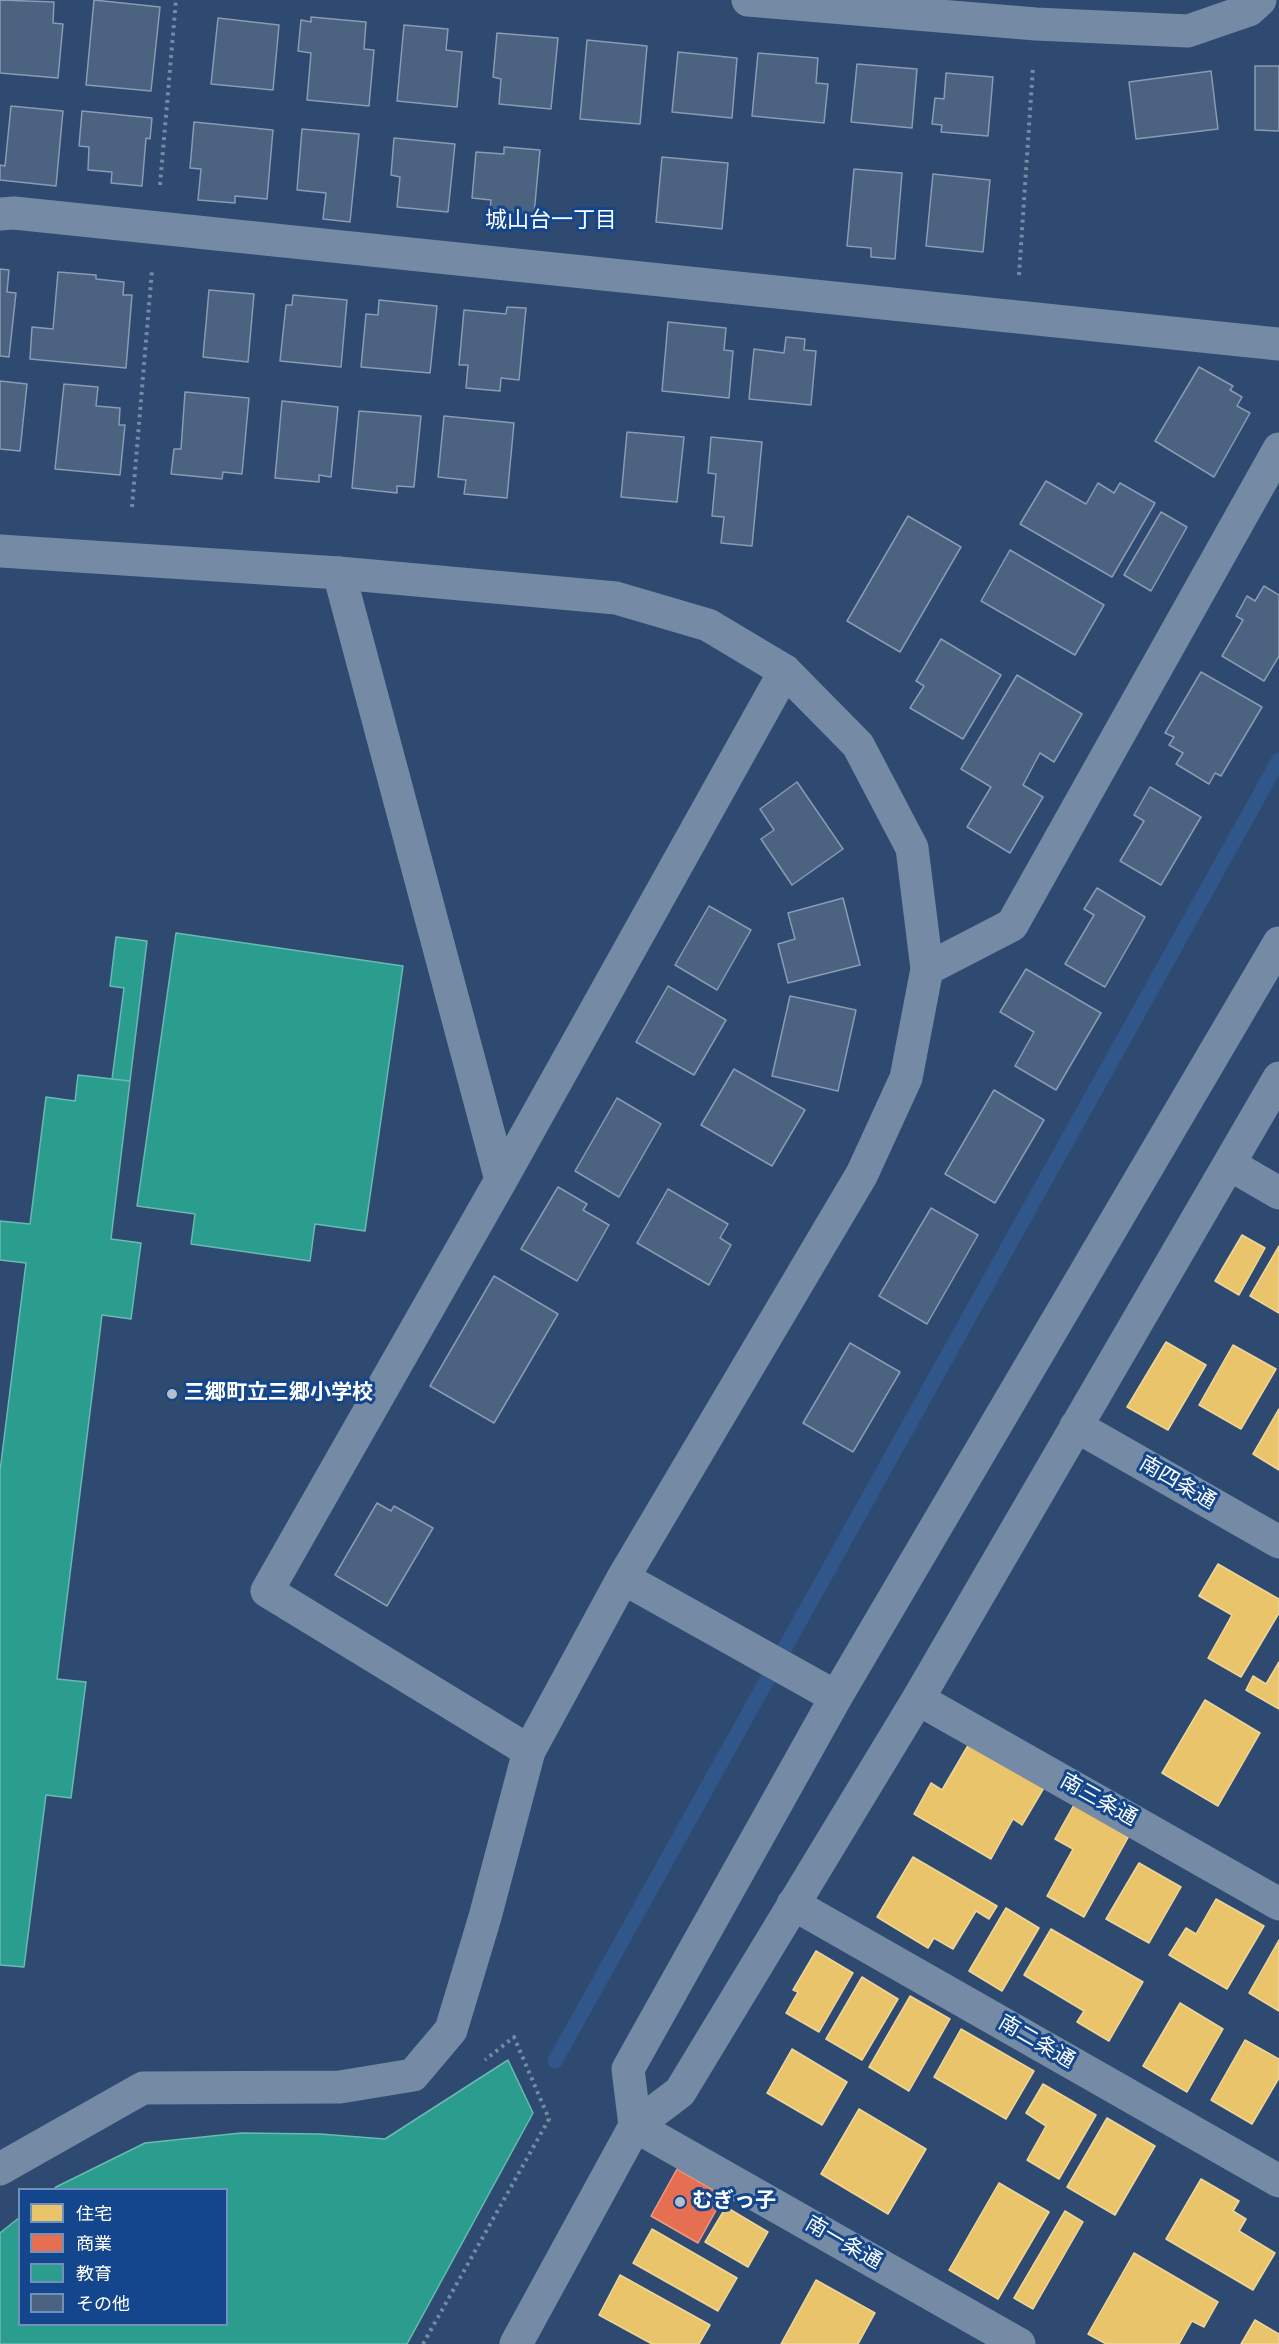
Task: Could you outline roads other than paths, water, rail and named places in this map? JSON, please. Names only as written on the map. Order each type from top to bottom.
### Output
[{"type":"street","points":[[760,0],[1037,12],[1188,31],[1249,10],[1260,0]]},
{"type":"street","points":[[0,214],[14,213],[1279,344]]},
{"type":"street","points":[[927,969],[1012,925],[1279,449]]},
{"type":"street","points":[[0,551],[339,573],[616,598],[708,625],[785,671],[858,745],[912,848],[927,969],[906,1078],[862,1174],[623,1578],[530,1751],[485,1917],[451,2030],[412,2075],[340,2087],[143,2088],[0,2169]]},
{"type":"street","points":[[339,573],[501,1180]]},
{"type":"street","points":[[530,1751],[267,1591],[501,1180],[785,671]]},
{"type":"street","points":[[635,2126],[628,2069],[836,1697],[1279,943]]},
{"type":"street","points":[[516,2344],[635,2126],[680,2092],[918,1699],[1279,1078]]},
{"type":"street","points":[[1229,1164],[1279,1192]]},
{"type":"street","name":"南四条通","points":[[1076,1426],[1279,1542]]},
{"type":"street","points":[[623,1578],[836,1697]]},
{"type":"street","name":"南三条通","points":[[918,1699],[1279,1904]]},
{"type":"street","name":"南二条通","points":[[793,1904],[1279,2181]]},
{"type":"street","name":"南一条通","points":[[635,2126],[1019,2344]]},
{"type":"waterway","points":[[555,2061],[1279,760]]},
{"type":"place","name":"三郷町立三郷小学校","points":[[172,1394]]},
{"type":"place","name":"むぎっ子","points":[[680,2202]]},
{"type":"district","name":"城山台一丁目","points":[[551,222]]}]
